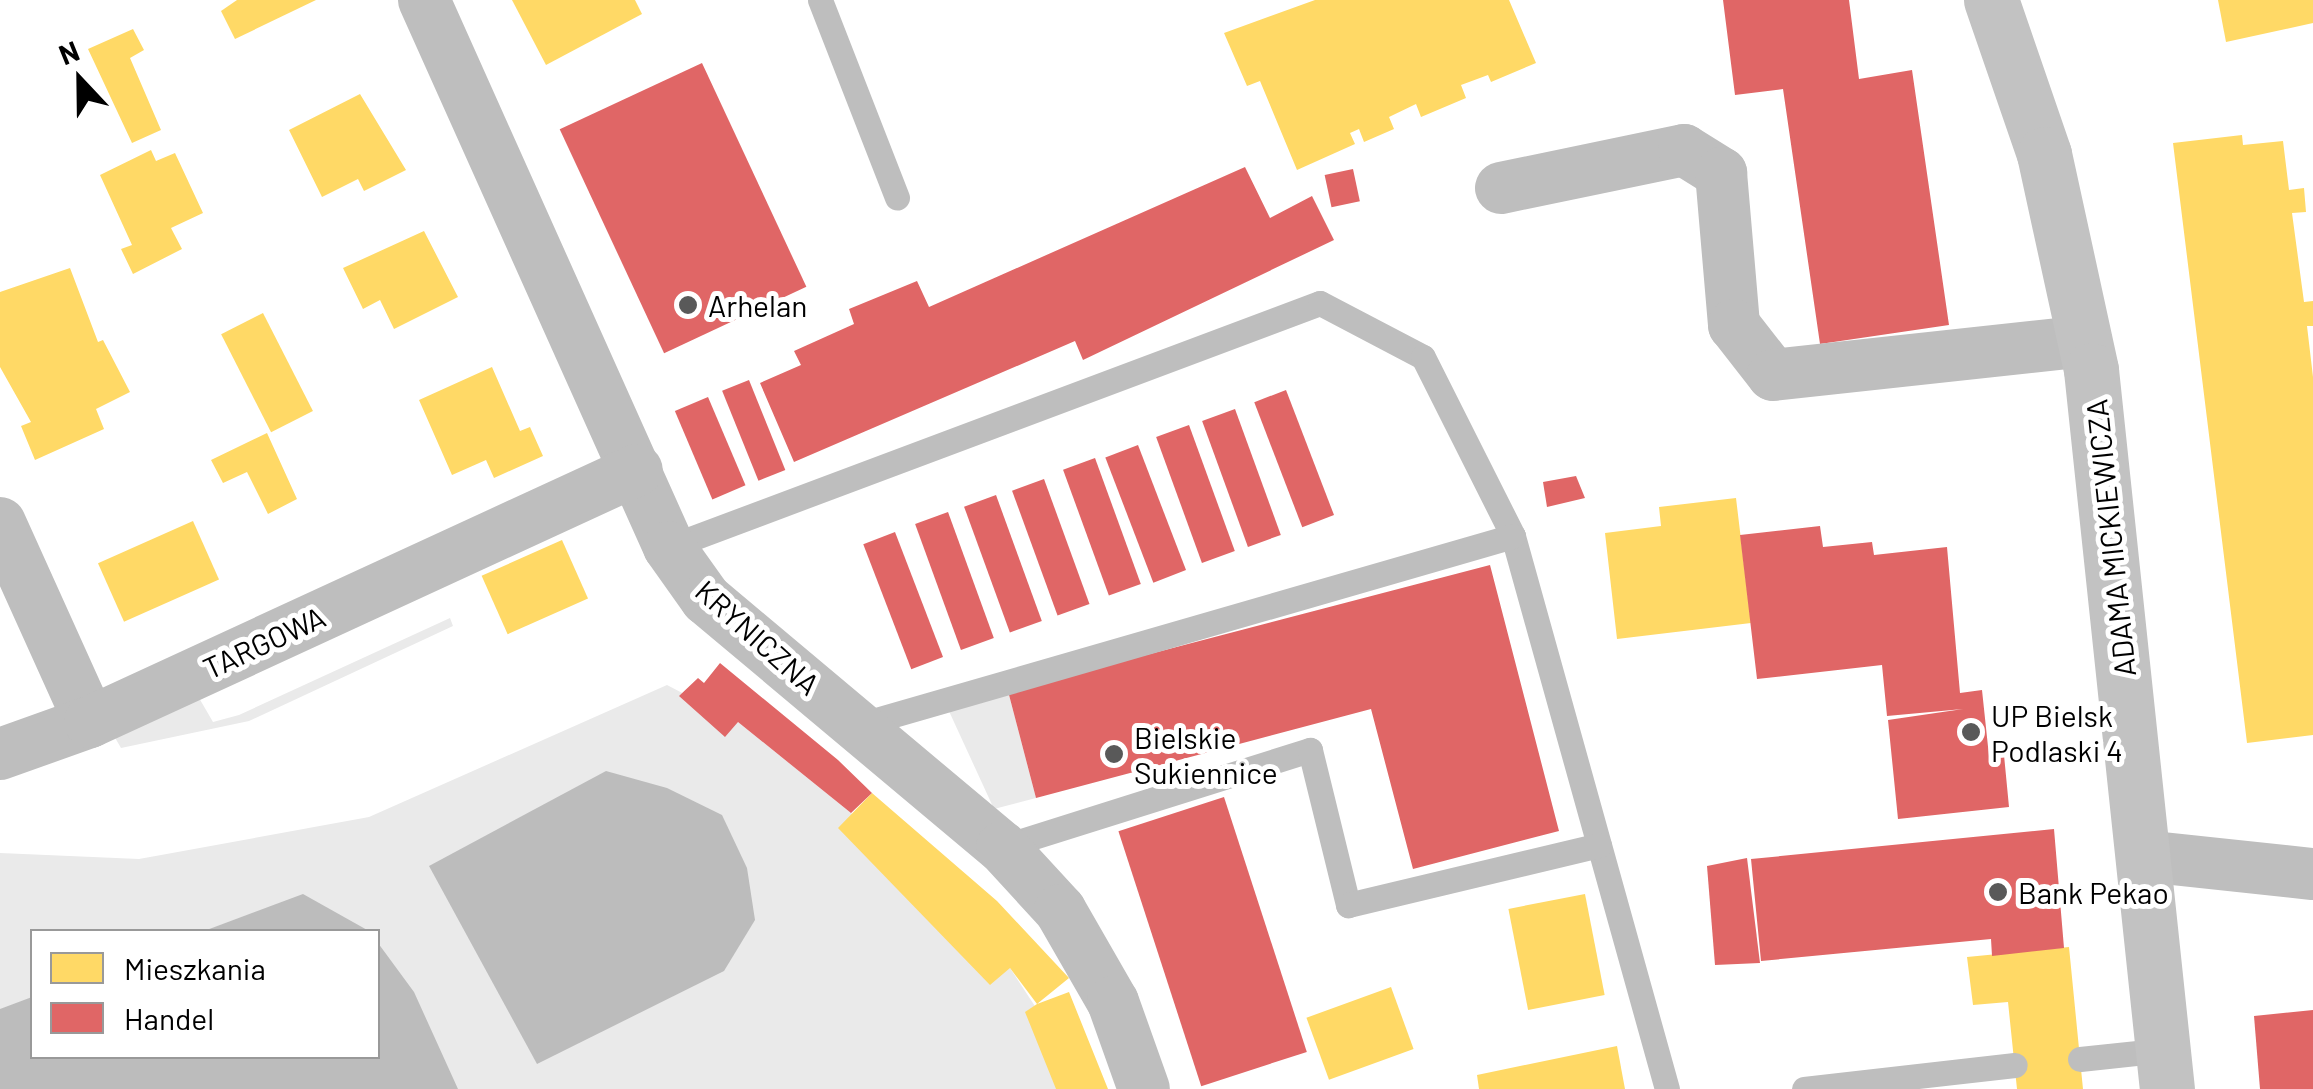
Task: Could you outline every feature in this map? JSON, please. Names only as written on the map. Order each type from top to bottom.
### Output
[{"type":"main road","name":"ADAMA MICKIEWICZA","points":[[1991,0],[2044,154],[2086,341],[2166,1070]]},
{"type":"street","name":"KRYNICZNA","points":[[424,0],[669,546],[706,599],[1002,847],[1060,910],[1113,1002],[1144,1089]]},
{"type":"street","points":[[1501,188],[1684,150],[1721,174],[1734,325],[1773,375],[2086,341]]},
{"type":"street","name":"TARGOWA","points":[[0,754],[90,722],[636,470]]},
{"type":"street","points":[[0,524],[90,722]]},
{"type":"street","points":[[2144,856],[2313,874]]},
{"type":"lane","points":[[820,0],[897,198]]},
{"type":"lane","points":[[669,546],[1320,303],[1423,357],[1513,536],[1667,1089]]},
{"type":"lane","points":[[859,725],[1513,536]]},
{"type":"lane","points":[[1002,847],[1310,750],[1348,905],[1599,845]]},
{"type":"lane","points":[[2080,1058],[2166,1070]]},
{"type":"lane","points":[[1804,1089],[2015,1066]]},
{"type":"shaded area","points":[[450,618],[453,626],[249,721],[121,748],[110,729],[195,691],[213,722],[239,715]]},
{"type":"shaded area","points":[[667,685],[738,722],[851,813],[1010,968],[1067,1055],[1077,1089],[0,1089],[0,853],[139,859],[369,817]]},
{"type":"shaded area","points":[[1008,691],[1036,798],[994,809],[948,709]]},
{"type":"shaded area","points":[[606,771],[667,788],[722,815],[747,868],[755,920],[724,971],[537,1064],[429,866]]},
{"type":"shaded area","points":[[303,894],[365,929],[209,929]]},
{"type":"shaded area","points":[[380,946],[414,992],[458,1089],[0,1089],[0,1009],[30,998],[30,1059],[380,1059]]},
{"type":"building: Mieszkania","points":[[237,0],[316,0],[235,39],[221,11]]},
{"type":"building: Mieszkania","points":[[512,0],[635,0],[642,14],[546,65]]},
{"type":"building: Mieszkania","points":[[1315,0],[1509,0],[1536,63],[1491,82],[1488,75],[1461,85],[1466,98],[1421,117],[1416,104],[1389,117],[1394,129],[1364,142],[1359,129],[1350,133],[1355,144],[1297,170],[1260,81],[1247,86],[1224,33]]},
{"type":"building: Mieszkania","points":[[2218,0],[2313,0],[2313,23],[2226,42]]},
{"type":"building: Mieszkania","points":[[133,29],[144,50],[130,58],[161,130],[132,143],[88,49]]},
{"type":"building: Mieszkania","points":[[360,94],[406,170],[364,191],[358,179],[322,197],[289,130]]},
{"type":"building: Mieszkania","points":[[2242,135],[2243,145],[2283,141],[2289,190],[2304,188],[2306,212],[2292,213],[2304,302],[2313,301],[2313,326],[2307,326],[2313,377],[2313,735],[2247,743],[2173,143]]},
{"type":"building: Mieszkania","points":[[151,150],[156,161],[175,153],[203,213],[171,228],[182,249],[133,274],[121,249],[132,245],[100,175]]},
{"type":"building: Mieszkania","points":[[424,231],[458,297],[394,329],[380,300],[363,309],[343,268]]},
{"type":"building: Mieszkania","points":[[70,268],[98,342],[103,340],[130,392],[96,409],[104,429],[35,460],[21,426],[31,422],[0,367],[0,292]]},
{"type":"building: Mieszkania","points":[[263,313],[313,411],[271,432],[221,334]]},
{"type":"building: Mieszkania","points":[[492,367],[520,431],[530,427],[543,456],[494,478],[486,460],[452,475],[419,400]]},
{"type":"building: Mieszkania","points":[[267,433],[297,499],[268,514],[247,472],[223,483],[211,460]]},
{"type":"building: Mieszkania","points":[[1736,498],[1751,623],[1617,639],[1605,533],[1661,526],[1659,507]]},
{"type":"building: Mieszkania","points":[[193,521],[219,579],[124,622],[98,563]]},
{"type":"building: Mieszkania","points":[[562,540],[588,598],[508,634],[482,576]]},
{"type":"building: Mieszkania","points":[[872,793],[997,901],[1069,978],[1037,1004],[1010,968],[990,985],[838,828]]},
{"type":"building: Mieszkania","points":[[1585,894],[1605,995],[1528,1010],[1508,909]]},
{"type":"building: Mieszkania","points":[[2069,947],[2083,1089],[2017,1089],[2008,1002],[1973,1005],[1967,957]]},
{"type":"building: Mieszkania","points":[[1391,987],[1414,1049],[1329,1080],[1306,1018]]},
{"type":"building: Mieszkania","points":[[1069,992],[1108,1089],[1056,1089],[1025,1012]]},
{"type":"building: Mieszkania","points":[[1617,1046],[1625,1089],[1479,1089],[1477,1075]]},
{"type":"building: Handel","points":[[1723,0],[1849,0],[1859,79],[1912,70],[1949,325],[1820,344],[1783,89],[1735,95]]},
{"type":"building: Handel","points":[[702,63],[806,287],[664,353],[560,129]]},
{"type":"building: Handel","points":[[1245,167],[1270,218],[1312,196],[1334,240],[1083,360],[1075,341],[794,462],[760,383],[801,365],[794,351],[854,324],[849,309],[917,281],[929,307]]},
{"type":"building: Handel","points":[[1353,169],[1360,201],[1331,207],[1325,175]]},
{"type":"building: Handel","points":[[749,380],[785,470],[758,481],[722,391]]},
{"type":"building: Handel","points":[[1286,390],[1334,515],[1302,527],[1254,402]]},
{"type":"building: Handel","points":[[708,397],[746,485],[712,499],[675,411]]},
{"type":"building: Handel","points":[[1235,409],[1281,535],[1248,547],[1202,421]]},
{"type":"building: Handel","points":[[1189,425],[1235,551],[1202,563],[1156,437]]},
{"type":"building: Handel","points":[[1138,445],[1186,570],[1153,583],[1105,458]]},
{"type":"building: Handel","points":[[1095,458],[1141,584],[1109,596],[1063,470]]},
{"type":"building: Handel","points":[[1576,476],[1585,498],[1547,507],[1543,482]]},
{"type":"building: Handel","points":[[1044,479],[1089,604],[1058,616],[1012,491]]},
{"type":"building: Handel","points":[[996,495],[1042,621],[1010,633],[964,507]]},
{"type":"building: Handel","points":[[948,512],[994,638],[961,650],[915,524]]},
{"type":"building: Handel","points":[[1820,526],[1823,547],[1872,542],[1874,555],[1947,547],[1960,693],[1982,690],[1989,756],[2004,755],[2009,807],[1898,819],[1888,720],[1963,709],[1887,716],[1882,665],[1757,679],[1740,535]]},
{"type":"building: Handel","points":[[895,532],[943,657],[911,669],[863,544]]},
{"type":"building: Handel","name":"Bielskie Sukiennice","points":[[1490,565],[1559,831],[1413,869],[1371,709],[1036,798],[1008,691]]},
{"type":"building: Handel","points":[[720,663],[872,793],[851,813],[738,722],[725,737],[679,696],[698,678],[704,683]]},
{"type":"building: Handel","points":[[1224,797],[1307,1052],[1201,1086],[1118,831]]},
{"type":"building: Handel","points":[[2054,829],[2064,948],[1992,956],[1991,939],[1761,961],[1751,859]]},
{"type":"building: Handel","points":[[1747,858],[1760,963],[1715,965],[1707,866]]},
{"type":"building: Handel","points":[[2313,1010],[2313,1089],[2260,1089],[2254,1016]]},
{"type":"place","name":"Arhelan","points":[[688,305]]},
{"type":"place","name":"UP Bielsk Podlaski 4","points":[[1971,732]]},
{"type":"place","name":"Bielskie Sukiennice","points":[[1114,754]]},
{"type":"place","name":"Bank Pekao","points":[[1998,892]]}]
